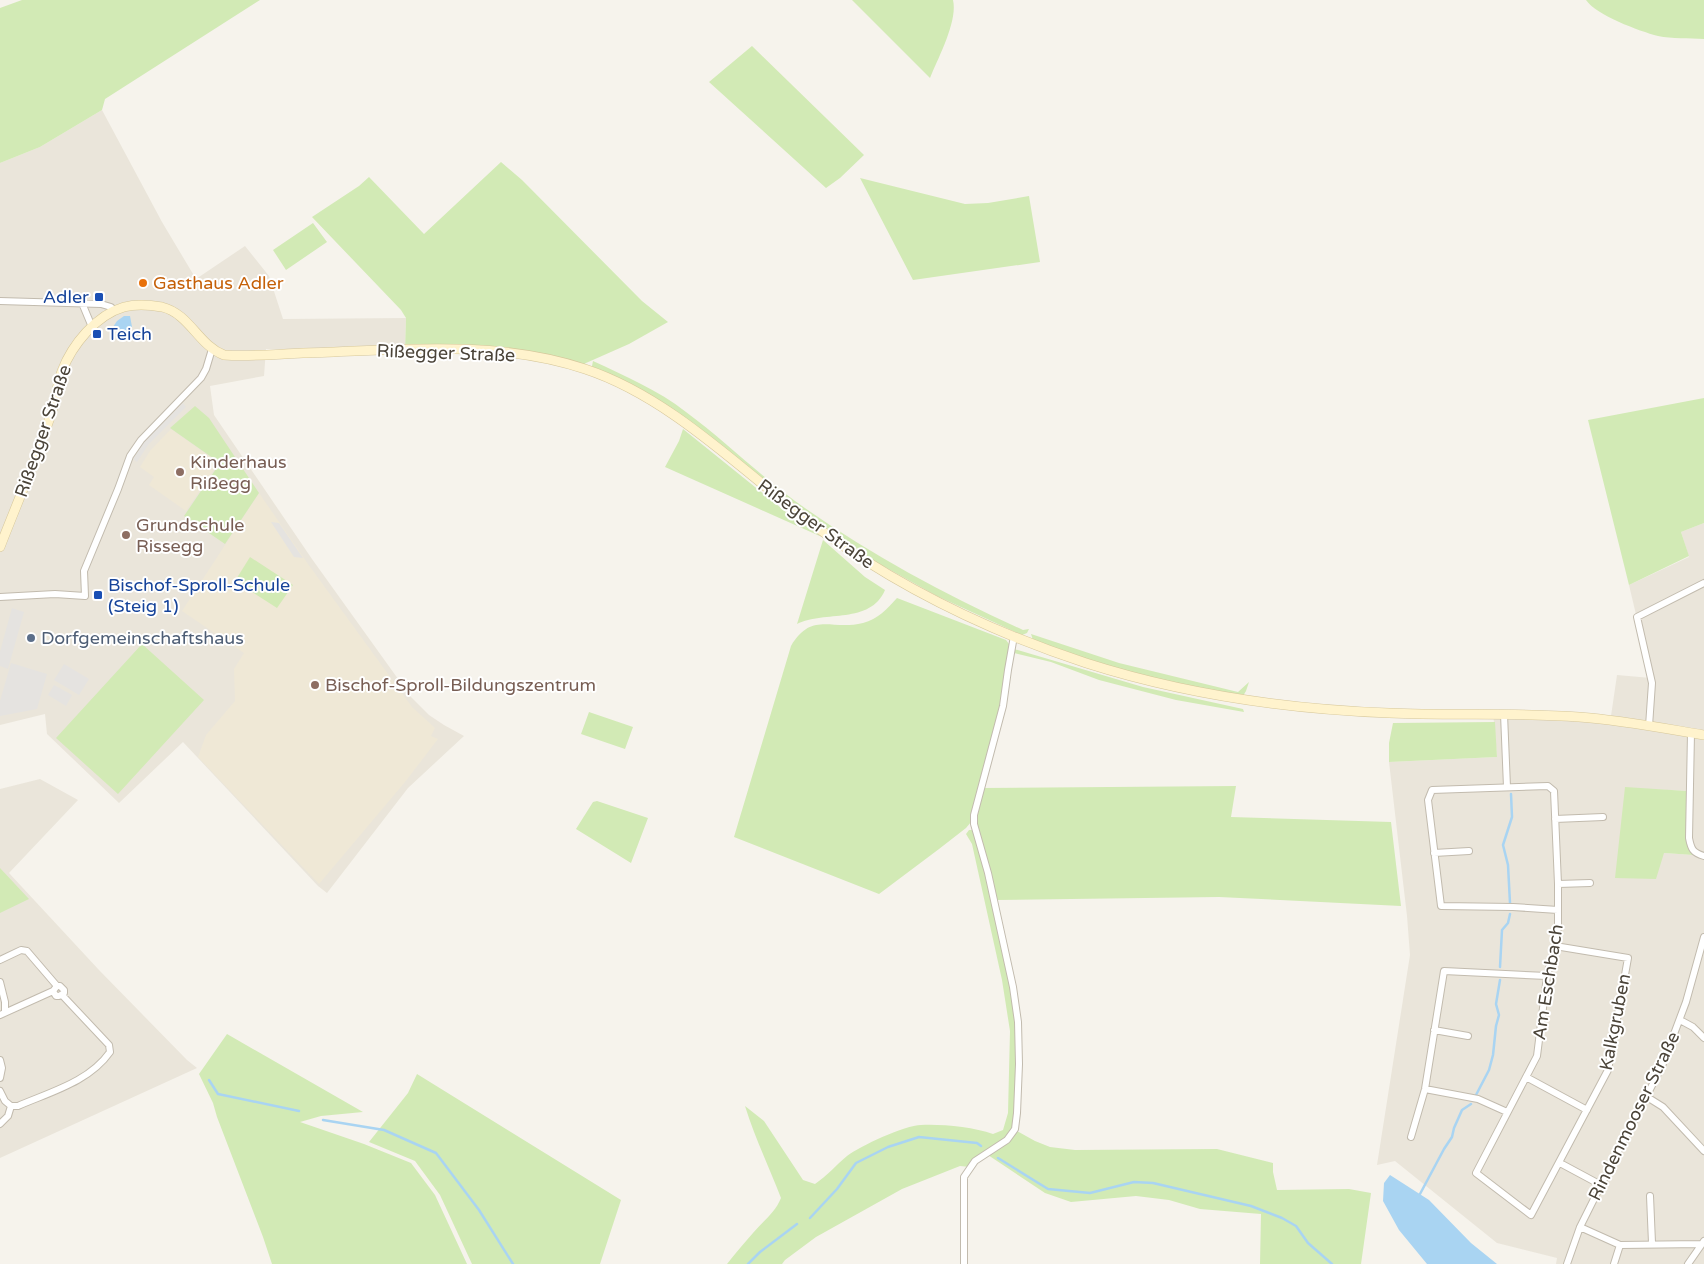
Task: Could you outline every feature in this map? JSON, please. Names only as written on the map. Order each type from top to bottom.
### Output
[{"type":"street","points":[[0,302],[82,303],[106,305],[114,311]]},
{"type":"street","points":[[82,303],[92,327]]},
{"type":"street","name":"Rißegger Straße","points":[[0,547],[52,411],[62,372],[74,349],[92,327],[114,311],[124,307],[143,305],[171,310],[184,319],[212,349],[230,356],[405,350],[487,351],[530,356],[589,370],[638,393],[686,423],[785,503],[872,565],[924,595],[1014,636],[1080,661],[1150,681],[1247,701],[1299,708],[1391,713],[1575,716],[1649,726]]},
{"type":"street","points":[[0,597],[55,594],[85,596],[84,571],[130,456],[141,440],[201,378],[212,349]]},
{"type":"street","points":[[1704,583],[1637,617],[1652,683],[1649,726],[1704,735]]},
{"type":"street","points":[[964,1264],[964,1177],[975,1161],[1012,1135],[1015,1130],[1017,1113],[1018,1022],[1013,987],[988,873],[974,824],[974,815],[1003,706],[1014,636]]},
{"type":"street","points":[[1504,714],[1507,786]]},
{"type":"street","points":[[1691,733],[1689,838],[1694,852],[1704,856]]},
{"type":"street","name":"Am Eschbach","points":[[1434,853],[1428,800],[1432,790],[1548,786],[1554,791],[1558,910],[1555,946],[1548,976],[1537,1056],[1476,1173],[1531,1215],[1560,1163]]},
{"type":"street","points":[[1555,819],[1603,817]]},
{"type":"street","points":[[1470,851],[1434,853],[1441,906],[1558,910]]},
{"type":"street","points":[[1558,884],[1590,883]]},
{"type":"street","name":"Rindenmooser Straße","points":[[1567,1264],[1580,1227],[1600,1184],[1662,1066],[1680,1020],[1704,937]]},
{"type":"street","name":"Kalkgruben","points":[[1555,946],[1628,958],[1608,1070],[1560,1163]]},
{"type":"street","points":[[0,960],[21,950],[27,951],[55,988],[56,996],[62,995],[108,1045],[110,1052],[104,1061],[71,1084],[18,1106],[11,1106],[5,1101],[0,1091]]},
{"type":"street","points":[[1412,1137],[1425,1089],[1444,971],[1548,976]]},
{"type":"street","points":[[0,982],[5,1002],[2,1014]]},
{"type":"street","points":[[2,1014],[55,988]]},
{"type":"street","points":[[1680,1020],[1694,1027],[1704,1038]]},
{"type":"street","points":[[1434,1030],[1468,1036]]},
{"type":"street","points":[[0,1060],[2,1068],[0,1078]]},
{"type":"street","points":[[1526,1077],[1587,1110]]},
{"type":"street","points":[[1425,1089],[1478,1099],[1507,1112]]},
{"type":"street","points":[[1646,1097],[1662,1107],[1704,1151]]},
{"type":"street","points":[[0,1124],[8,1116],[11,1106]]},
{"type":"street","points":[[1560,1163],[1600,1184]]},
{"type":"street","points":[[1650,1196],[1652,1243]]},
{"type":"street","points":[[1580,1227],[1620,1245],[1703,1242]]},
{"type":"street","points":[[1688,1264],[1703,1242]]},
{"type":"street","points":[[1614,1264],[1620,1245]]},
{"type":"shaded area","points":[[102,110],[162,222],[196,279],[245,246],[269,276],[283,319],[406,318],[405,350],[266,349],[264,376],[210,386],[214,415],[312,559],[411,697],[429,715],[464,736],[408,788],[327,893],[318,886],[183,742],[119,803],[47,734],[45,714],[0,725],[0,163],[40,147]]},
{"type":"shaded area","points":[[183,403],[186,407],[148,445],[137,462],[133,459],[143,443]]},
{"type":"shaded area","name":"Kinderhaus Rißegg","points":[[171,429],[219,463],[186,511],[149,485],[154,477],[140,467],[150,451]]},
{"type":"shaded area","name":"Bischof-Sproll-Bildungszentrum","points":[[259,493],[412,707],[435,728],[431,736],[438,739],[405,782],[319,884],[198,757],[206,735],[235,701],[234,669],[244,653],[182,611]]},
{"type":"shaded area","points":[[271,522],[279,523],[303,558],[294,557]]},
{"type":"shaded area","points":[[1704,523],[1704,1264],[1556,1264],[1557,1258],[1497,1243],[1395,1161],[1377,1165],[1410,955],[1389,762],[1497,757],[1493,712],[1575,712],[1611,716],[1617,675],[1651,678],[1629,585],[1689,557],[1681,532]],"holes":[[[1625,788],[1687,791],[1687,842],[1693,855],[1664,853]]]},
{"type":"shaded area","points":[[12,608],[24,612],[8,669],[0,666],[0,652]]},
{"type":"shaded area","points":[[11,663],[47,674],[37,709],[0,716],[0,701]]},
{"type":"shaded area","points":[[64,664],[89,679],[79,695],[54,680]]},
{"type":"shaded area","points":[[54,685],[72,695],[66,706],[48,695]]},
{"type":"shaded area","points":[[40,779],[78,800],[9,873],[99,970],[197,1068],[0,1158],[0,789]]},
{"type":"green space","points":[[22,0],[260,0],[105,99],[102,110],[40,147],[0,163],[0,8]]},
{"type":"green space","points":[[852,0],[953,0],[954,9],[950,29],[930,78]]},
{"type":"green space","points":[[1586,0],[1704,0],[1704,39],[1669,38],[1650,34],[1608,17],[1591,6]]},
{"type":"green space","points":[[752,46],[864,155],[840,178],[826,188],[709,82]]},
{"type":"green space","points":[[501,162],[522,180],[642,301],[668,322],[629,344],[580,367],[530,356],[405,350],[406,318],[401,310],[312,217],[359,186],[369,177],[424,234]]},
{"type":"green space","points":[[860,178],[965,204],[988,203],[1029,196],[1040,262],[913,280]]},
{"type":"green space","points":[[313,223],[327,242],[286,270],[273,250]]},
{"type":"green space","points":[[593,361],[641,384],[675,404],[795,501],[849,538],[934,587],[1023,630],[1029,629],[1027,633],[1022,635],[937,596],[876,562],[819,523],[723,448],[594,370],[592,366]]},
{"type":"green space","points":[[1704,398],[1704,523],[1681,532],[1689,556],[1629,585],[1588,420]]},
{"type":"green space","points":[[195,406],[209,418],[259,493],[225,544],[184,516],[220,463],[170,428]]},
{"type":"green space","points":[[683,429],[786,512],[822,537],[665,467],[679,441]]},
{"type":"green space","points":[[823,540],[865,577],[885,590],[878,601],[869,608],[846,615],[808,620],[797,624]]},
{"type":"green space","points":[[250,557],[293,585],[277,608],[235,581]]},
{"type":"green space","points":[[897,598],[1006,640],[1009,644],[1001,707],[971,822],[966,828],[879,894],[734,837],[791,646],[799,635],[815,625],[852,625],[873,619]]},
{"type":"green space","points":[[1031,634],[1119,663],[1238,692],[1249,682],[1243,696],[1194,689],[1111,667],[1033,640]]},
{"type":"green space","points":[[142,644],[204,700],[118,794],[56,738]]},
{"type":"green space","points":[[1014,649],[1143,687],[1243,709],[1244,712],[1176,700],[1099,680],[1051,662],[1014,653]]},
{"type":"green space","points":[[589,712],[633,727],[625,749],[581,734]]},
{"type":"green space","points":[[1495,722],[1497,757],[1389,762],[1389,743],[1393,723]]},
{"type":"green space","points":[[1236,786],[1231,817],[1391,822],[1401,906],[1219,897],[996,900],[976,825],[983,788]]},
{"type":"green space","points":[[1625,787],[1687,791],[1687,842],[1693,855],[1664,853],[1656,879],[1615,878]]},
{"type":"green space","points":[[597,801],[648,818],[631,863],[576,829],[593,802]]},
{"type":"green space","points":[[969,830],[973,830],[986,874],[1011,987],[1016,1026],[1017,1131],[1050,1147],[1075,1150],[1217,1149],[1273,1163],[1277,1190],[1349,1189],[1371,1193],[1361,1264],[1260,1264],[1261,1214],[1200,1209],[1169,1200],[1136,1196],[1071,1202],[1045,1193],[985,1153],[970,1167],[960,1166],[902,1189],[816,1237],[782,1264],[727,1264],[772,1213],[781,1198],[745,1106],[764,1121],[803,1180],[815,1184],[853,1152],[905,1128],[921,1125],[948,1126],[993,1134],[1003,1130],[1008,1113],[1010,1031],[1002,980],[972,844],[966,834]]},
{"type":"green space","points":[[0,868],[29,899],[0,913]]},
{"type":"green space","points":[[227,1034],[363,1112],[321,1116],[300,1122],[364,1144],[411,1163],[435,1195],[467,1264],[272,1264],[213,1103],[199,1074]]},
{"type":"green space","points":[[417,1074],[621,1200],[600,1264],[472,1264],[440,1195],[415,1161],[369,1142],[408,1093]]},
{"type":"water","points":[[124,316],[130,316],[132,327],[123,331],[113,330],[117,321]]},
{"type":"water","points":[[1390,1175],[1429,1200],[1471,1243],[1497,1264],[1427,1264],[1399,1230],[1383,1201],[1384,1183]]},
{"type":"waterway","points":[[1510,903],[1508,865],[1503,845],[1512,817],[1511,794]]},
{"type":"waterway","points":[[1500,967],[1502,930],[1508,923],[1510,914]]},
{"type":"waterway","points":[[1476,1095],[1489,1070],[1493,1055],[1499,1015],[1496,1004],[1500,980]]},
{"type":"waterway","points":[[209,1080],[218,1094],[299,1111]]},
{"type":"waterway","points":[[1420,1194],[1452,1137],[1462,1110],[1471,1104]]},
{"type":"waterway","points":[[323,1120],[384,1130],[436,1153],[479,1210],[513,1264]]},
{"type":"waterway","points":[[810,1218],[837,1189],[856,1163],[888,1147],[919,1137],[977,1143],[981,1146]]},
{"type":"waterway","points":[[998,1158],[1048,1189],[1090,1193],[1134,1182],[1153,1183],[1251,1206],[1282,1218],[1296,1226],[1308,1243],[1332,1264]]},
{"type":"waterway","points":[[748,1264],[760,1252],[797,1224]]},
{"type":"place","name":"Gasthaus Adler","points":[[143,283]]},
{"type":"place","name":"Adler","points":[[99,297]]},
{"type":"place","name":"Teich","points":[[97,334]]},
{"type":"place","name":"Kinderhaus Rißegg","points":[[180,472]]},
{"type":"place","name":"Grundschule Rissegg","points":[[126,535]]},
{"type":"place","name":"Bischof-Sproll-Schule (Steig 1)","points":[[98,595]]},
{"type":"place","name":"Dorfgemeinschaftshaus","points":[[31,638]]},
{"type":"place","name":"Bischof-Sproll-Bildungszentrum","points":[[315,685]]}]
